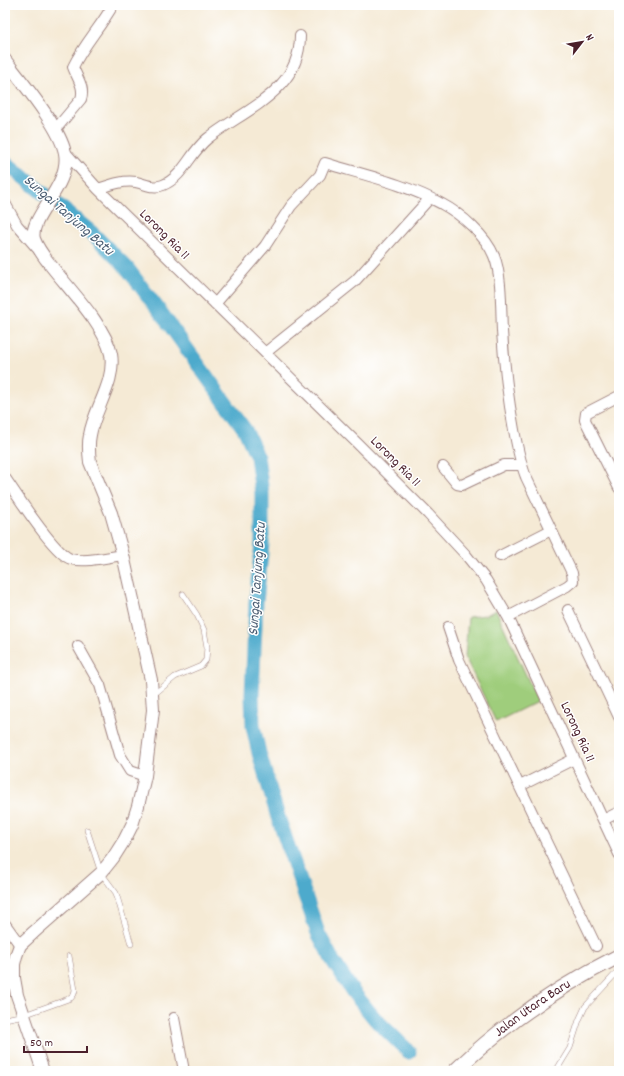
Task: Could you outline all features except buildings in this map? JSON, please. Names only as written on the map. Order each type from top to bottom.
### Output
[{"type":"main road","name":"Jalan Utara Baru","points":[[455,1071],[478,1048],[558,990],[619,956]]},
{"type":"street","points":[[55,130],[81,99],[82,94],[79,81],[72,68],[80,53],[104,21],[112,5]]},
{"type":"street","points":[[98,189],[121,182],[136,182],[156,187],[171,181],[180,172],[193,153],[206,140],[257,106],[289,75],[300,49],[300,36]]},
{"type":"street","points":[[5,60],[42,110],[55,130],[65,152],[66,163],[64,172],[57,188],[39,218],[33,233],[38,250]]},
{"type":"street","name":"Lorong Ria 11","points":[[65,152],[98,189],[357,443],[466,555],[486,580],[508,617],[619,854]]},
{"type":"street","points":[[215,304],[264,246],[291,206],[320,175],[325,163],[408,189],[430,198],[442,204],[471,225],[482,236],[495,258],[498,274],[503,358],[521,465],[572,573],[573,581],[568,586],[508,617]]},
{"type":"street","points":[[265,353],[355,281],[430,198]]},
{"type":"street","points":[[5,204],[17,225],[101,329],[111,355],[111,367],[108,383],[90,434],[89,454],[90,462],[111,513],[123,554],[147,660],[153,696],[153,710],[145,776],[132,825],[118,852],[101,873],[20,945],[14,964],[14,978],[17,995],[43,1071]]},
{"type":"street","points":[[619,396],[586,413],[585,420],[619,488]]},
{"type":"street","points":[[443,467],[457,484],[462,485],[504,465],[521,465]]},
{"type":"street","points":[[5,478],[49,541],[61,554],[70,559],[79,561],[123,554]]},
{"type":"street","points":[[500,556],[551,530]]},
{"type":"street","points":[[568,610],[619,717]]},
{"type":"street","points":[[448,627],[459,660],[596,946]]},
{"type":"street","points":[[78,646],[100,685],[120,755],[130,771],[145,776]]},
{"type":"street","points":[[520,786],[574,759]]},
{"type":"street","points":[[603,820],[619,812]]},
{"type":"street","points":[[5,924],[20,945]]},
{"type":"street","points":[[174,1018],[184,1071]]},
{"type":"lane","points":[[153,696],[175,677],[201,666],[206,660],[207,647],[204,630],[197,614],[183,594]]},
{"type":"lane","points":[[87,830],[101,873],[116,893],[131,944]]},
{"type":"lane","points":[[5,1019],[24,1015],[71,998],[75,990],[70,956]]},
{"type":"lane","points":[[556,1071],[570,1048],[585,1007],[619,970]]},
{"type":"green space","points":[[496,610],[538,701],[496,722],[465,657],[468,617],[486,615]]},
{"type":"waterway","name":"Sungai Tanjung Batu","points":[[5,162],[92,233],[127,268],[245,430],[257,456],[262,493],[262,544],[256,602],[252,695],[253,726],[259,753],[278,817],[318,933],[333,961],[353,992],[375,1019],[409,1052]]}]
